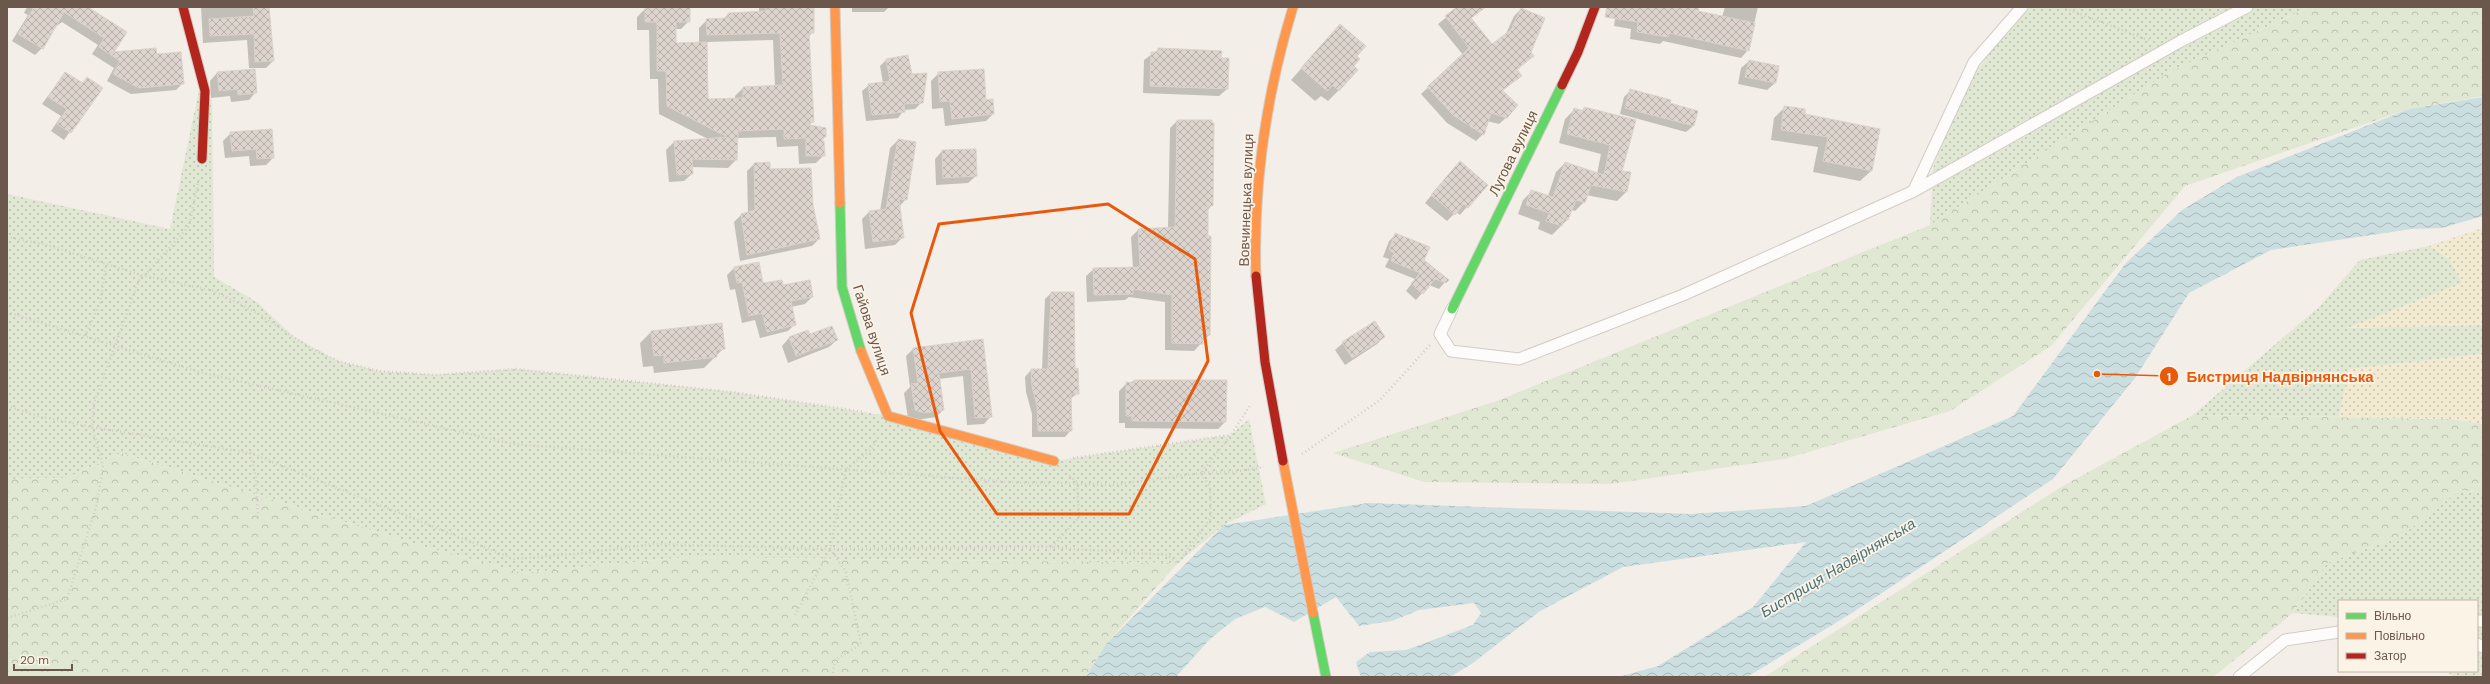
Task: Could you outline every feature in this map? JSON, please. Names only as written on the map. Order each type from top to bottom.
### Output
[{"type":"street","points":[[183,7],[205,91],[202,159]]},
{"type":"street","name":"Гайова вулиця","points":[[835,7],[842,287],[861,352],[888,416]]},
{"type":"street","name":"Вовчинецька вулиця","points":[[1293,7],[1271,83],[1262,133],[1256,218],[1257,293],[1270,398],[1326,677]]},
{"type":"street","name":"Лугова вулиця","points":[[1452,309],[1578,52],[1595,7]]},
{"type":"street","points":[[888,416],[1054,460]]},
{"type":"lane","points":[[1914,191],[1974,62],[2022,7]]},
{"type":"lane","points":[[1452,309],[1440,334],[1451,351],[1519,359],[1683,295],[1914,191],[2170,48],[2247,7]]},
{"type":"lane","points":[[2239,677],[2285,640],[2338,632]]},
{"type":"path","points":[[2062,7],[2170,48]]},
{"type":"path","points":[[7,618],[67,599],[97,504],[103,466],[92,427],[94,402],[143,275],[189,226],[202,159]]},
{"type":"path","points":[[7,237],[47,245],[106,266],[214,291],[259,314],[319,352],[338,361],[379,371],[435,375],[516,369],[539,371],[732,392],[888,416],[871,450],[846,469],[830,549],[795,614]]},
{"type":"path","points":[[85,336],[100,303],[106,266]]},
{"type":"path","points":[[7,312],[199,372],[513,444],[1022,483],[1077,482],[1114,485],[1202,473],[1233,472],[1268,466]]},
{"type":"path","points":[[1299,456],[1380,400],[1440,334]]},
{"type":"path","points":[[7,406],[42,417],[92,427],[250,453],[514,559],[585,553],[653,544],[830,549],[1052,547],[1167,556],[1178,563],[1211,518],[1210,487],[1202,473]]},
{"type":"path","points":[[1054,460],[1231,435]]},
{"type":"path","points":[[250,453],[256,478],[258,518]]},
{"type":"path","points":[[1052,547],[1079,517],[1077,482]]},
{"type":"path","points":[[830,549],[846,572],[861,644],[835,660],[832,677]]},
{"type":"highlighted area","points":[[1108,204],[1195,259],[1208,361],[1129,514],[997,514],[940,431],[911,313],[939,224]]},
{"type":"green space","points":[[2025,7],[2309,7],[2171,71],[1930,225],[1933,168],[1966,85]]},
{"type":"green space","points":[[2309,7],[2483,7],[2483,96],[2409,109],[2185,186],[2051,346],[1950,411],[1784,459],[1610,484],[1424,482],[1333,453],[1497,401],[1930,225],[2171,71]]},
{"type":"green space","points":[[199,90],[212,100],[214,277],[257,302],[294,337],[338,361],[379,371],[435,375],[516,369],[732,392],[888,416],[1054,461],[1231,435],[1249,419],[1266,504],[1224,525],[1178,563],[688,557],[523,573],[429,548],[121,453],[66,478],[7,479],[7,194],[170,229]]},
{"type":"green space","points":[[2429,246],[2447,253],[2462,283],[2348,328],[2483,325],[2483,354],[2349,369],[2339,417],[2193,415],[2319,307],[2360,260]]},
{"type":"green space","points":[[2193,415],[2452,419],[2483,424],[2483,493],[2460,490],[2401,536],[2327,563],[2293,613],[2213,677],[1764,677],[2061,487]]},
{"type":"green space","points":[[121,453],[429,548],[523,573],[688,557],[1178,563],[1106,644],[1086,677],[7,677],[7,479],[66,478]]},
{"type":"green space","points":[[2460,490],[2483,493],[2483,677],[2456,677],[2446,672],[2478,672],[2478,600],[2338,600],[2338,617],[2293,613],[2327,563],[2401,536]]},
{"type":"sand","points":[[2483,228],[2483,325],[2347,328],[2462,283],[2450,260],[2429,246]]},
{"type":"sand","points":[[2483,354],[2483,424],[2452,419],[2339,417],[2349,369]]},
{"type":"water","points":[[2483,97],[2483,216],[2442,228],[2412,229],[2271,250],[2189,293],[2135,378],[2053,479],[1852,613],[1747,677],[1618,677],[1658,666],[1753,607],[1806,542],[1623,567],[1540,611],[1473,663],[1450,677],[1361,677],[1356,662],[1370,652],[1406,650],[1473,625],[1481,613],[1474,603],[1419,610],[1392,621],[1359,626],[1336,597],[1294,622],[1265,607],[1235,619],[1209,640],[1176,677],[1086,677],[1106,644],[1224,525],[1368,503],[1691,514],[1806,506],[2013,416],[2125,264],[2182,210],[2237,177],[2409,109]]},
{"type":"building","points":[[34,7],[88,7],[127,32],[114,52],[156,48],[157,54],[181,52],[184,84],[139,88],[113,74],[120,61],[99,47],[104,38],[64,12],[43,49],[18,34]]},
{"type":"building","points":[[253,7],[269,7],[274,61],[255,62],[254,34],[210,36],[209,19],[254,16]]},
{"type":"building","points":[[690,7],[690,22],[676,22],[676,43],[707,42],[708,99],[743,98],[743,87],[783,85],[780,33],[707,35],[706,19],[728,18],[728,13],[766,11],[766,7],[814,7],[814,33],[809,33],[814,122],[805,124],[826,128],[826,137],[822,137],[822,141],[824,141],[825,156],[806,156],[806,138],[784,139],[784,129],[738,131],[737,160],[692,159],[693,174],[677,175],[674,141],[727,137],[667,106],[666,71],[657,71],[657,22],[645,22],[645,8]]},
{"type":"building","points":[[1457,7],[1486,7],[1471,18],[1492,44],[1511,30],[1521,8],[1545,18],[1531,52],[1534,56],[1517,69],[1522,76],[1502,90],[1518,105],[1507,118],[1491,113],[1484,135],[1454,116],[1427,87],[1469,48],[1445,16]]},
{"type":"building","points":[[1607,7],[1699,7],[1698,11],[1755,23],[1749,51],[1669,33],[1668,37],[1637,32],[1638,22],[1605,17]]},
{"type":"building","points":[[1340,24],[1366,46],[1357,56],[1360,59],[1354,66],[1358,70],[1339,91],[1333,85],[1327,91],[1301,68]]},
{"type":"building","points":[[1158,48],[1222,51],[1221,58],[1229,58],[1228,89],[1150,86],[1151,52],[1158,52]]},
{"type":"building","points":[[908,55],[912,74],[927,73],[923,103],[904,104],[905,112],[872,115],[868,84],[890,81],[886,59]]},
{"type":"building","points":[[1749,60],[1779,66],[1776,83],[1745,77]]},
{"type":"building","points":[[255,69],[257,93],[238,95],[237,89],[219,91],[217,72]]},
{"type":"building","points":[[984,69],[986,100],[993,99],[994,114],[952,119],[950,101],[940,102],[938,72]]},
{"type":"building","points":[[65,72],[83,83],[87,77],[103,88],[71,133],[57,124],[67,109],[48,97]]},
{"type":"building","points":[[1630,89],[1671,100],[1670,103],[1698,111],[1694,126],[1625,108]]},
{"type":"building","points":[[1784,106],[1805,109],[1805,114],[1880,129],[1872,171],[1823,161],[1828,137],[1781,130]]},
{"type":"building","points":[[1584,107],[1636,120],[1622,171],[1631,172],[1627,192],[1591,185],[1585,203],[1576,200],[1568,220],[1564,218],[1562,226],[1546,221],[1549,213],[1526,205],[1531,190],[1553,197],[1565,162],[1604,175],[1610,145],[1567,134],[1574,108],[1584,111]]},
{"type":"building","points":[[1177,120],[1212,120],[1212,123],[1214,123],[1213,206],[1208,206],[1208,236],[1211,236],[1210,335],[1203,335],[1203,344],[1172,343],[1172,295],[1133,289],[1133,294],[1094,295],[1093,268],[1140,267],[1138,229],[1175,227]]},
{"type":"building","points":[[272,129],[274,158],[257,159],[256,149],[232,151],[230,132]]},
{"type":"building","points":[[898,139],[916,142],[907,200],[899,199],[904,238],[873,242],[869,211],[886,209]]},
{"type":"building","points":[[976,149],[977,176],[943,178],[942,150]]},
{"type":"building","points":[[1460,161],[1488,185],[1468,208],[1464,204],[1455,215],[1431,195]]},
{"type":"building","points":[[770,162],[770,169],[811,168],[813,205],[820,239],[747,255],[741,214],[755,210],[754,163]]},
{"type":"building","points":[[1395,233],[1430,247],[1424,260],[1449,280],[1446,283],[1435,279],[1423,294],[1411,284],[1420,273],[1391,261],[1394,253],[1389,250]]},
{"type":"building","points":[[759,262],[763,283],[782,280],[783,285],[810,280],[813,297],[791,301],[796,325],[767,332],[762,313],[749,316],[742,282],[737,283],[734,267]]},
{"type":"building","points":[[1051,292],[1074,292],[1075,369],[1078,368],[1079,394],[1071,394],[1072,431],[1038,431],[1037,407],[1032,386],[1031,369],[1048,369]]},
{"type":"building","points":[[1375,321],[1385,337],[1352,358],[1342,342]]},
{"type":"building","points":[[722,323],[725,349],[716,350],[717,357],[664,363],[664,355],[654,356],[651,331]]},
{"type":"building","points":[[832,326],[838,340],[796,356],[789,337],[808,330],[810,334]]},
{"type":"building","points":[[983,339],[992,417],[975,418],[971,369],[939,373],[944,410],[924,413],[915,410],[911,384],[918,383],[913,348]]},
{"type":"building","points":[[1134,380],[1227,380],[1226,422],[1132,421],[1132,416],[1126,416],[1126,382],[1134,383]]},
{"type":"traffic: fast","points":[[1452,309],[1562,85]]},
{"type":"traffic: fast","points":[[840,203],[842,287],[861,351]]},
{"type":"traffic: fast","points":[[1313,613],[1326,677]]},
{"type":"traffic: slow","points":[[835,7],[840,203]]},
{"type":"traffic: slow","points":[[1256,276],[1257,208],[1263,140],[1275,73],[1293,7]]},
{"type":"traffic: slow","points":[[861,351],[888,416],[1054,461]]},
{"type":"traffic: slow","points":[[1283,461],[1313,613]]},
{"type":"traffic: jam","points":[[183,7],[205,91],[202,159]]},
{"type":"traffic: jam","points":[[1562,85],[1578,52],[1595,7]]},
{"type":"traffic: jam","points":[[1256,276],[1265,362],[1283,461]]},
{"type":"place","name":"Бистриця Надвірнянська","points":[[2097,374]]}]
